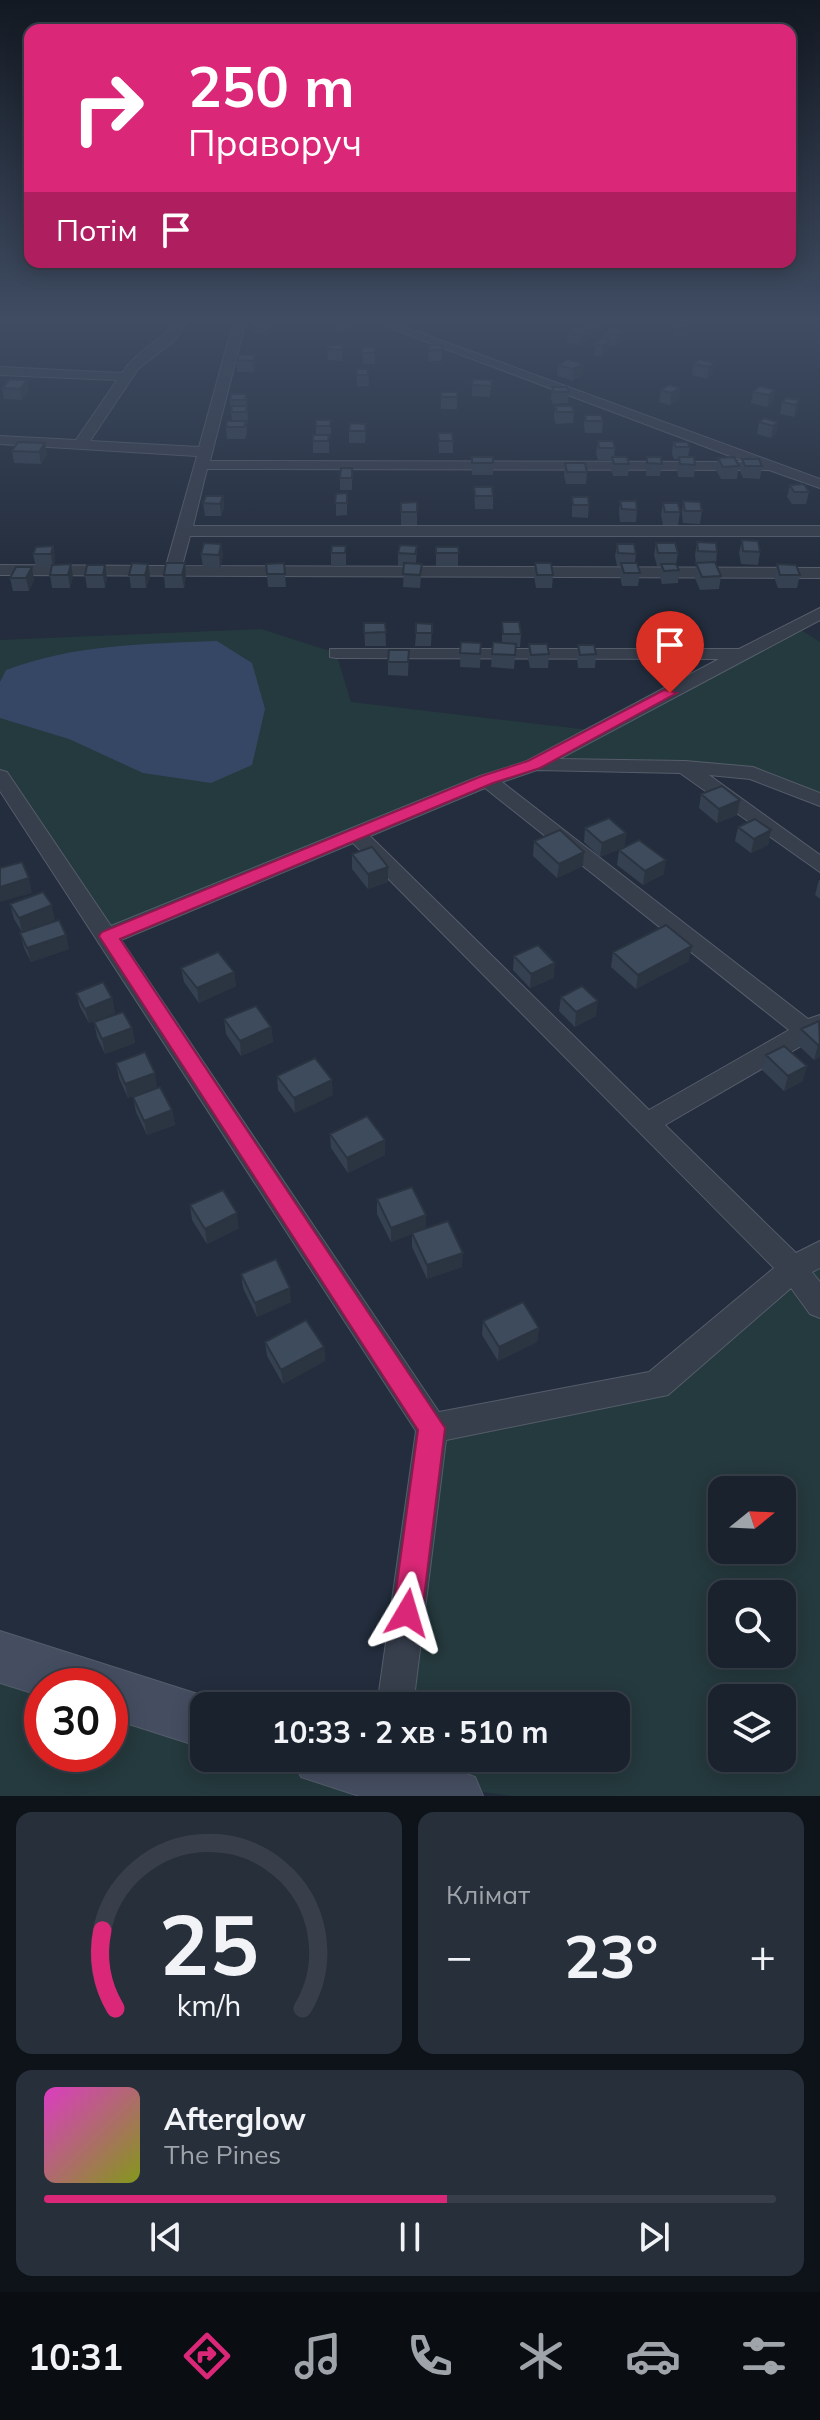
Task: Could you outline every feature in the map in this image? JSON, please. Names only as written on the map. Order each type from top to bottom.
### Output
[{"type":"street","points":[[80,445],[107,404]]},
{"type":"street","points":[[173,571],[218,404]]},
{"type":"street","points":[[603,404],[820,484]]},
{"type":"street","points":[[0,440],[80,445],[203,459],[772,466]]},
{"type":"street","points":[[184,531],[820,531]]},
{"type":"street","points":[[0,570],[820,573]]},
{"type":"street","points":[[109,936],[358,836],[487,780],[534,765],[820,613]]},
{"type":"street","points":[[336,653],[742,654]]},
{"type":"street","points":[[534,765],[685,767],[753,773],[820,800]]},
{"type":"street","points":[[685,767],[820,865]]},
{"type":"street","points":[[0,776],[109,936],[432,1428],[397,1692]]},
{"type":"street","points":[[487,780],[813,1027],[646,1124]]},
{"type":"street","points":[[358,836],[793,1269],[820,1305]]},
{"type":"street","points":[[432,1428],[657,1385],[793,1269],[820,1253]]},
{"type":"street","points":[[0,1657],[35,1668]]},
{"type":"street","points":[[128,1698],[190,1718]]},
{"type":"street","points":[[397,1772],[456,1796]]},
{"type":"green space","points":[[795,626],[820,642],[820,800],[753,773],[534,765],[109,936],[0,776],[0,640],[261,629],[336,653],[351,702],[598,731]]},
{"type":"green space","points":[[820,1253],[820,1796],[512,1796],[386,1779],[387,1772],[630,1772],[630,1692],[397,1692],[432,1428],[657,1385]]},
{"type":"green space","points":[[0,1671],[24,1680],[24,1772],[128,1772],[128,1713],[190,1733],[190,1772],[312,1772],[339,1784],[353,1796],[0,1796]]},
{"type":"water","points":[[217,641],[252,663],[265,709],[252,765],[211,783],[143,773],[69,739],[0,718],[0,682],[6,670],[84,650]]},
{"type":"building","points":[[232,406],[247,406],[246,412],[231,412]]},
{"type":"building","points":[[555,406],[572,406],[574,412],[557,412]]},
{"type":"building","points":[[585,415],[601,415],[603,421],[586,421]]},
{"type":"building","points":[[764,418],[778,422],[773,426],[759,422]]},
{"type":"building","points":[[316,420],[331,420],[330,426],[316,426]]},
{"type":"building","points":[[227,421],[246,421],[244,427],[226,427]]},
{"type":"building","points":[[350,423],[366,424],[365,431],[349,431]]},
{"type":"building","points":[[438,433],[452,433],[453,441],[439,441]]},
{"type":"building","points":[[313,435],[329,435],[328,441],[313,441]]},
{"type":"building","points":[[598,441],[613,441],[615,448],[599,448]]},
{"type":"building","points":[[18,442],[45,443],[39,452],[12,451]]},
{"type":"building","points":[[673,442],[687,442],[690,447],[676,447]]},
{"type":"building","points":[[472,457],[493,457],[493,463],[472,463]]},
{"type":"building","points":[[612,457],[627,457],[629,464],[614,464]]},
{"type":"building","points":[[647,457],[661,457],[662,464],[647,463]]},
{"type":"building","points":[[679,457],[694,457],[695,465],[680,464]]},
{"type":"building","points":[[734,457],[739,466],[723,467],[718,458]]},
{"type":"building","points":[[742,459],[759,459],[762,466],[745,466]]},
{"type":"building","points":[[565,463],[585,463],[587,472],[567,472]]},
{"type":"building","points":[[341,468],[352,468],[352,478],[340,478]]},
{"type":"building","points":[[804,484],[809,492],[794,492],[790,485]]},
{"type":"building","points":[[474,487],[492,487],[493,496],[475,496]]},
{"type":"building","points":[[347,493],[347,503],[335,503],[336,494]]},
{"type":"building","points":[[206,496],[223,496],[220,504],[203,503]]},
{"type":"building","points":[[572,497],[588,497],[589,505],[573,505]]},
{"type":"building","points":[[620,501],[636,501],[637,510],[622,509]]},
{"type":"building","points":[[683,501],[700,502],[702,511],[685,511]]},
{"type":"building","points":[[417,502],[417,512],[401,512],[401,503]]},
{"type":"building","points":[[663,503],[678,503],[680,512],[665,512]]},
{"type":"building","points":[[742,540],[758,541],[760,552],[743,551]]},
{"type":"building","points":[[697,542],[716,543],[717,552],[698,551]]},
{"type":"building","points":[[204,543],[221,544],[219,555],[201,554]]},
{"type":"building","points":[[656,543],[675,543],[678,553],[658,553]]},
{"type":"building","points":[[617,544],[634,544],[636,554],[618,553]]},
{"type":"building","points":[[400,545],[417,546],[415,554],[398,553]]},
{"type":"building","points":[[53,546],[51,554],[33,554],[36,547]]},
{"type":"building","points":[[332,546],[346,546],[345,553],[331,553]]},
{"type":"building","points":[[436,547],[458,547],[459,553],[436,553]]},
{"type":"building","points":[[715,562],[721,576],[702,577],[696,563]]},
{"type":"building","points":[[132,563],[148,564],[145,575],[129,575]]},
{"type":"building","points":[[166,563],[185,563],[182,575],[164,575]]},
{"type":"building","points":[[284,563],[285,574],[267,574],[266,564]]},
{"type":"building","points":[[404,563],[422,564],[420,575],[403,574]]},
{"type":"building","points":[[535,563],[551,563],[553,575],[537,575]]},
{"type":"building","points":[[621,563],[637,563],[640,573],[624,573]]},
{"type":"building","points":[[71,564],[68,575],[50,575],[52,565]]},
{"type":"building","points":[[661,564],[676,564],[679,570],[664,571]]},
{"type":"building","points":[[777,564],[796,565],[800,575],[780,575]]},
{"type":"building","points":[[87,565],[105,565],[103,575],[85,575]]},
{"type":"building","points":[[16,567],[32,567],[26,578],[10,578]]},
{"type":"building","points":[[502,622],[519,622],[521,634],[503,634]]},
{"type":"building","points":[[364,623],[385,623],[386,632],[364,633]]},
{"type":"building","points":[[416,623],[432,624],[432,633],[416,633]]},
{"type":"building","points":[[461,642],[481,643],[480,654],[460,653]]},
{"type":"building","points":[[493,642],[516,644],[515,655],[492,654]]},
{"type":"building","points":[[529,644],[547,644],[549,654],[531,655]]},
{"type":"building","points":[[578,645],[594,645],[596,654],[580,655]]},
{"type":"building","points":[[389,650],[409,650],[408,662],[388,662]]},
{"type":"building","points":[[722,786],[740,800],[719,809],[701,794]]},
{"type":"building","points":[[609,818],[626,833],[602,843],[585,828]]},
{"type":"building","points":[[755,819],[771,830],[754,839],[738,827]]},
{"type":"building","points":[[560,830],[584,852],[559,864],[534,841]]},
{"type":"building","points":[[639,840],[666,860],[645,871],[619,850]]},
{"type":"building","points":[[372,847],[388,867],[368,874],[352,854]]},
{"type":"building","points":[[22,862],[29,878],[0,887],[0,868]]},
{"type":"building","points":[[43,892],[52,905],[19,918],[10,904]]},
{"type":"building","points":[[59,920],[66,935],[27,948],[20,933]]},
{"type":"building","points":[[666,925],[692,946],[638,975],[613,952]]},
{"type":"building","points":[[538,945],[555,963],[531,974],[514,956]]},
{"type":"building","points":[[218,952],[234,972],[197,988],[181,968]]},
{"type":"building","points":[[103,982],[112,998],[85,1009],[76,993]]},
{"type":"building","points":[[582,986],[598,1001],[576,1012],[561,997]]},
{"type":"building","points":[[256,1006],[271,1027],[240,1041],[224,1019]]},
{"type":"building","points":[[123,1012],[132,1028],[102,1039],[94,1022]]},
{"type":"building","points":[[819,1021],[820,1044],[818,1045],[801,1029]]},
{"type":"building","points":[[784,1046],[807,1066],[788,1076],[766,1055]]},
{"type":"building","points":[[145,1052],[155,1073],[125,1084],[116,1063]]},
{"type":"building","points":[[315,1058],[332,1080],[294,1098],[277,1076]]},
{"type":"building","points":[[160,1087],[172,1110],[144,1121],[133,1097]]},
{"type":"building","points":[[367,1116],[385,1140],[347,1158],[330,1134]]},
{"type":"building","points":[[412,1187],[426,1215],[391,1228],[377,1199]]},
{"type":"building","points":[[223,1190],[237,1213],[205,1229],[190,1205]]},
{"type":"building","points":[[448,1221],[463,1253],[427,1265],[412,1233]]},
{"type":"building","points":[[276,1259],[290,1288],[255,1303],[241,1274]]},
{"type":"building","points":[[523,1302],[539,1328],[499,1347],[483,1321]]},
{"type":"building","points":[[306,1320],[324,1347],[281,1370],[265,1342]]},
{"type":"route","points":[[407,1613],[432,1428],[109,936],[358,836],[487,780],[534,765],[670,693]]}]
